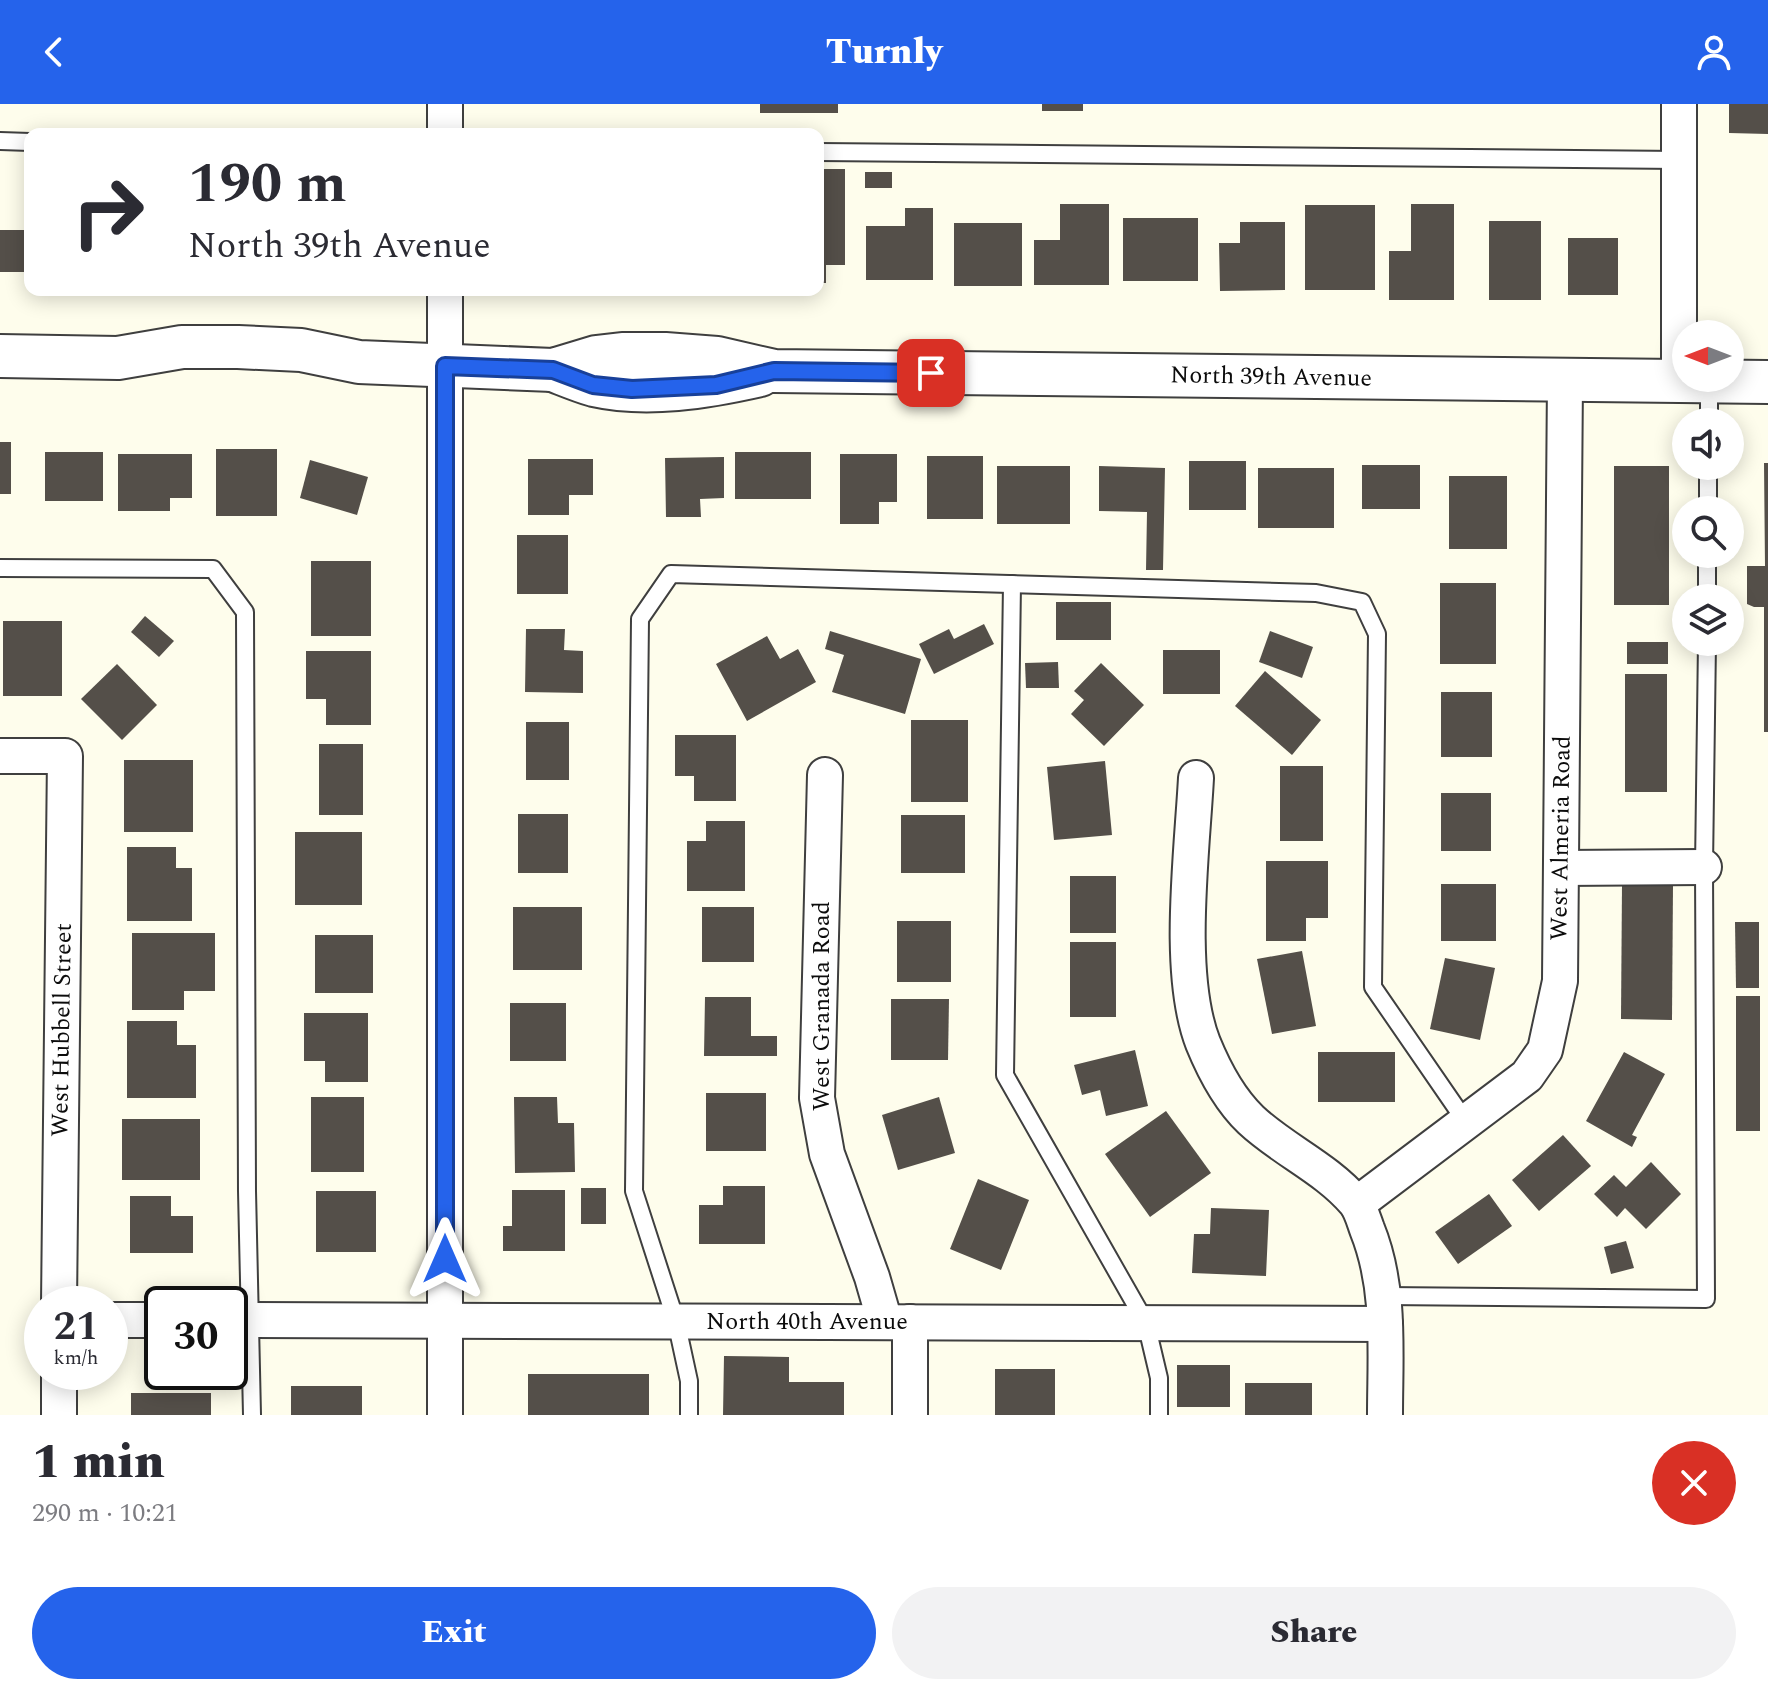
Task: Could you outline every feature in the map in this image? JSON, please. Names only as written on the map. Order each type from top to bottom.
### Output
[{"type":"street","points":[[445,104],[445,128]]},
{"type":"street","points":[[1679,104],[1679,160],[1699,395]]},
{"type":"street","points":[[445,296],[445,1415]]},
{"type":"street","name":"North 39th Avenue","points":[[0,356],[118,358],[182,347],[301,350],[359,362],[553,370],[593,385],[632,389],[716,385],[774,371],[1565,380],[1699,395],[1768,382]]},
{"type":"street","name":"West Almeria Road","points":[[1357,1204],[1527,1076],[1545,1050],[1560,981],[1565,380]]},
{"type":"street","name":"West Hubbell Street","points":[[0,756],[65,756],[59,1286]]},
{"type":"street","name":"West Granada Road","points":[[825,775],[817,1098],[827,1154],[872,1277],[897,1322],[910,1415]]},
{"type":"street","points":[[1196,778],[1189,929],[1191,999],[1203,1042],[1230,1096],[1251,1120],[1320,1170],[1357,1204],[1376,1252],[1384,1310],[1385,1415]]},
{"type":"street","points":[[1561,868],[1704,867]]},
{"type":"street","name":"North 40th Avenue","points":[[248,1320],[1146,1323],[1384,1310]]},
{"type":"street","points":[[59,1390],[59,1415]]},
{"type":"lane","points":[[0,141],[24,142]]},
{"type":"lane","points":[[824,152],[1679,160]]},
{"type":"lane","points":[[0,568],[213,569],[245,612],[247,1191],[243,1286]]},
{"type":"lane","points":[[689,1415],[689,1381],[676,1321],[634,1191],[640,619],[671,574],[1316,593],[1362,602],[1377,634],[1373,987],[1466,1122]]},
{"type":"lane","points":[[1012,584],[1005,1075],[1146,1323],[1159,1378],[1159,1415]]},
{"type":"lane","points":[[1384,1310],[1706,1299],[1704,867],[1707,656]]},
{"type":"lane","points":[[248,1380],[252,1415]]},
{"type":"building","points":[[760,104],[838,104],[838,113],[760,113]]},
{"type":"building","points":[[1042,104],[1083,104],[1083,111],[1042,111]]},
{"type":"building","points":[[1729,104],[1768,104],[1768,134],[1729,133]]},
{"type":"building","points":[[824,169],[845,169],[845,265],[826,265],[826,283],[824,283]]},
{"type":"building","points":[[865,172],[892,172],[892,188],[865,188]]},
{"type":"building","points":[[1060,204],[1109,204],[1109,285],[1034,285],[1034,240],[1060,240]]},
{"type":"building","points":[[1411,204],[1454,204],[1454,300],[1389,300],[1389,251],[1411,251]]},
{"type":"building","points":[[1305,205],[1375,205],[1375,290],[1305,290]]},
{"type":"building","points":[[905,208],[933,208],[933,280],[866,280],[866,226],[905,226]]},
{"type":"building","points":[[1123,218],[1198,218],[1198,281],[1123,281]]},
{"type":"building","points":[[1489,221],[1541,221],[1541,300],[1489,300]]},
{"type":"building","points":[[1240,222],[1285,222],[1285,290],[1220,291],[1219,243],[1240,243]]},
{"type":"building","points":[[954,223],[1022,223],[1022,286],[954,286]]},
{"type":"building","points":[[0,230],[24,230],[24,272],[0,272]]},
{"type":"building","points":[[1568,238],[1618,238],[1618,295],[1568,295]]},
{"type":"building","points":[[0,442],[11,442],[11,494],[0,494]]},
{"type":"building","points":[[216,449],[277,449],[277,516],[216,516]]},
{"type":"building","points":[[45,452],[103,452],[103,501],[45,501]]},
{"type":"building","points":[[735,452],[811,452],[811,499],[735,499]]},
{"type":"building","points":[[118,454],[192,454],[192,498],[170,498],[170,511],[118,511]]},
{"type":"building","points":[[840,454],[897,454],[897,502],[879,502],[879,524],[840,524]]},
{"type":"building","points":[[927,456],[983,456],[983,519],[927,519]]},
{"type":"building","points":[[724,457],[724,498],[700,499],[701,517],[666,517],[665,458]]},
{"type":"building","points":[[528,459],[593,459],[593,495],[569,495],[569,515],[528,515]]},
{"type":"building","points":[[310,460],[368,477],[357,515],[300,498]]},
{"type":"building","points":[[1189,461],[1246,461],[1246,510],[1189,510]]},
{"type":"building","points":[[1764,463],[1768,463],[1768,732],[1764,732],[1764,607],[1747,604],[1747,566],[1765,566]]},
{"type":"building","points":[[1362,465],[1420,465],[1420,509],[1362,509]]},
{"type":"building","points":[[997,466],[1070,466],[1070,524],[997,524]]},
{"type":"building","points":[[1099,466],[1165,468],[1163,570],[1146,570],[1147,512],[1099,511]]},
{"type":"building","points":[[1614,466],[1669,466],[1669,605],[1614,605]]},
{"type":"building","points":[[1258,468],[1334,468],[1334,528],[1258,528]]},
{"type":"building","points":[[1449,476],[1507,476],[1507,549],[1449,549]]},
{"type":"building","points":[[517,535],[568,535],[568,594],[517,594]]},
{"type":"building","points":[[311,561],[371,561],[371,636],[311,636]]},
{"type":"building","points":[[1440,583],[1496,583],[1496,664],[1440,664]]},
{"type":"building","points":[[1056,602],[1111,602],[1111,640],[1056,640]]},
{"type":"building","points":[[145,616],[174,641],[159,657],[131,632]]},
{"type":"building","points":[[3,621],[62,621],[62,696],[3,696]]},
{"type":"building","points":[[984,624],[994,644],[934,674],[919,644],[949,629],[954,639]]},
{"type":"building","points":[[526,629],[565,629],[564,650],[583,651],[583,693],[525,692]]},
{"type":"building","points":[[830,631],[921,659],[905,714],[832,692],[844,655],[825,649]]},
{"type":"building","points":[[1270,631],[1313,647],[1302,678],[1259,662]]},
{"type":"building","points":[[767,636],[780,659],[798,649],[816,682],[747,721],[716,664]]},
{"type":"building","points":[[1627,642],[1668,642],[1668,664],[1627,664]]},
{"type":"building","points":[[1163,650],[1220,650],[1220,694],[1163,694]]},
{"type":"building","points":[[306,651],[371,651],[371,725],[326,725],[326,699],[306,699]]},
{"type":"building","points":[[1058,662],[1059,688],[1026,688],[1025,663]]},
{"type":"building","points":[[1101,663],[1144,705],[1104,746],[1071,714],[1084,700],[1074,691]]},
{"type":"building","points":[[117,664],[157,705],[122,740],[81,699]]},
{"type":"building","points":[[1265,671],[1321,720],[1292,755],[1235,706]]},
{"type":"building","points":[[1625,674],[1667,674],[1667,792],[1625,792]]},
{"type":"building","points":[[1441,692],[1492,692],[1492,757],[1441,757]]},
{"type":"building","points":[[911,720],[968,720],[968,802],[911,802]]},
{"type":"building","points":[[526,722],[569,722],[569,780],[526,780]]},
{"type":"building","points":[[675,735],[736,735],[736,801],[694,801],[694,776],[675,776]]},
{"type":"building","points":[[319,744],[363,744],[363,815],[319,815]]},
{"type":"building","points":[[124,760],[193,760],[193,832],[124,832]]},
{"type":"building","points":[[1105,761],[1112,835],[1054,840],[1047,767]]},
{"type":"building","points":[[1280,766],[1323,766],[1323,841],[1280,841]]},
{"type":"building","points":[[1441,793],[1491,793],[1491,851],[1441,851]]},
{"type":"building","points":[[518,814],[568,814],[568,873],[518,873]]},
{"type":"building","points":[[901,815],[965,815],[965,873],[901,873]]},
{"type":"building","points":[[706,821],[745,821],[745,891],[687,891],[687,841],[706,841]]},
{"type":"building","points":[[295,832],[362,832],[362,905],[295,905]]},
{"type":"building","points":[[127,847],[176,847],[176,868],[192,868],[192,921],[127,921]]},
{"type":"building","points":[[1266,861],[1328,861],[1328,918],[1306,918],[1306,941],[1266,941]]},
{"type":"building","points":[[1070,876],[1116,876],[1116,933],[1070,933]]},
{"type":"building","points":[[1441,884],[1496,884],[1496,941],[1441,941]]},
{"type":"building","points":[[1622,884],[1673,885],[1672,1020],[1621,1019]]},
{"type":"building","points":[[513,907],[582,907],[582,970],[513,970]]},
{"type":"building","points":[[702,907],[754,907],[754,962],[702,962]]},
{"type":"building","points":[[897,921],[951,921],[951,982],[897,982]]},
{"type":"building","points":[[1735,922],[1759,922],[1759,988],[1736,988]]},
{"type":"building","points":[[132,933],[215,933],[215,991],[184,991],[184,1010],[132,1010]]},
{"type":"building","points":[[315,935],[373,935],[373,993],[315,993]]},
{"type":"building","points":[[1070,942],[1116,942],[1116,1017],[1070,1017]]},
{"type":"building","points":[[1302,951],[1316,1026],[1272,1034],[1257,959]]},
{"type":"building","points":[[1445,958],[1495,968],[1480,1040],[1430,1029]]},
{"type":"building","points":[[1736,996],[1760,996],[1760,1131],[1736,1131]]},
{"type":"building","points":[[705,997],[751,997],[751,1036],[777,1036],[777,1056],[704,1056]]},
{"type":"building","points":[[891,999],[949,999],[948,1060],[891,1060]]},
{"type":"building","points":[[510,1003],[566,1003],[566,1061],[510,1061]]},
{"type":"building","points":[[304,1013],[368,1013],[368,1082],[325,1082],[325,1061],[304,1061]]},
{"type":"building","points":[[127,1021],[177,1021],[177,1045],[196,1045],[196,1098],[127,1098]]},
{"type":"building","points":[[1135,1050],[1148,1106],[1106,1116],[1100,1090],[1082,1095],[1074,1065]]},
{"type":"building","points":[[1318,1052],[1395,1052],[1395,1102],[1318,1102]]},
{"type":"building","points":[[1624,1052],[1665,1074],[1632,1135],[1637,1137],[1632,1147],[1586,1121]]},
{"type":"building","points":[[706,1093],[766,1093],[766,1151],[706,1151]]},
{"type":"building","points":[[311,1097],[364,1097],[364,1172],[311,1172]]},
{"type":"building","points":[[514,1097],[557,1097],[558,1123],[574,1123],[575,1172],[515,1173]]},
{"type":"building","points":[[939,1097],[955,1153],[898,1170],[882,1115]]},
{"type":"building","points":[[1166,1111],[1211,1173],[1150,1217],[1105,1154]]},
{"type":"building","points":[[122,1119],[200,1119],[200,1180],[122,1180]]},
{"type":"building","points":[[1563,1135],[1591,1166],[1539,1211],[1512,1180]]},
{"type":"building","points":[[1651,1162],[1681,1194],[1646,1229],[1625,1208],[1617,1217],[1594,1194],[1614,1175],[1626,1187]]},
{"type":"building","points":[[978,1179],[1029,1200],[1001,1270],[950,1249]]},
{"type":"building","points":[[723,1186],[765,1186],[765,1244],[699,1244],[699,1205],[723,1205]]},
{"type":"building","points":[[581,1188],[606,1188],[606,1224],[581,1224]]},
{"type":"building","points":[[512,1190],[565,1190],[565,1251],[503,1251],[503,1226],[512,1226]]},
{"type":"building","points":[[316,1191],[376,1191],[376,1252],[316,1252]]},
{"type":"building","points":[[1489,1194],[1512,1226],[1458,1264],[1435,1232]]},
{"type":"building","points":[[130,1196],[171,1196],[171,1216],[193,1216],[193,1253],[130,1253]]},
{"type":"building","points":[[1211,1208],[1269,1210],[1266,1276],[1192,1273],[1194,1234],[1210,1234]]},
{"type":"building","points":[[1626,1241],[1634,1268],[1611,1274],[1604,1247]]},
{"type":"building","points":[[724,1356],[789,1357],[789,1382],[844,1382],[844,1415],[723,1415]]},
{"type":"building","points":[[1177,1365],[1230,1365],[1230,1407],[1177,1407]]},
{"type":"building","points":[[995,1369],[1055,1369],[1055,1415],[995,1415]]},
{"type":"building","points":[[528,1374],[649,1374],[649,1415],[528,1415]]},
{"type":"building","points":[[1245,1383],[1312,1383],[1312,1415],[1245,1415]]},
{"type":"building","points":[[291,1386],[362,1386],[362,1415],[291,1415]]},
{"type":"building","points":[[131,1393],[211,1393],[211,1415],[131,1415]]},
{"type":"route","points":[[445,1259],[445,366],[553,370],[593,385],[632,389],[716,385],[774,371],[931,373]]}]
